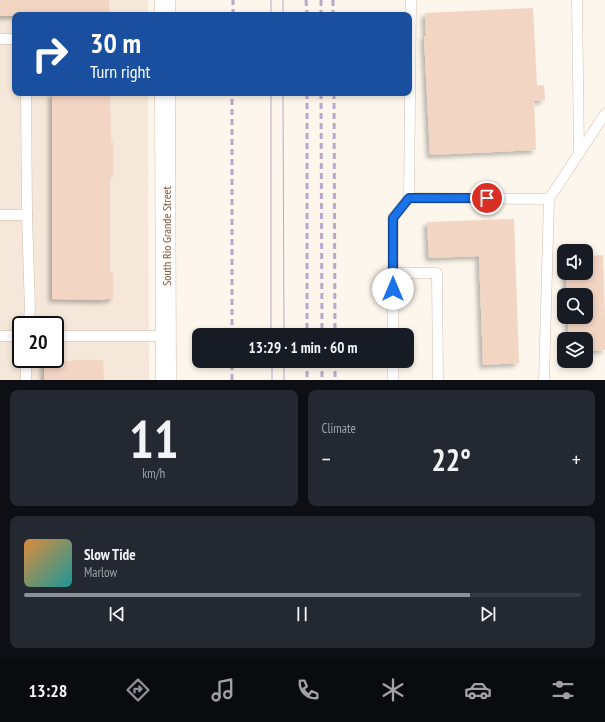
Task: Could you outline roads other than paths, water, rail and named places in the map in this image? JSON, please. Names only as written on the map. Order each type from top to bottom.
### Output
[{"type":"street","points":[[165,0],[165,12]]},
{"type":"street","name":"South Rio Grande Street","points":[[165,96],[166,380]]},
{"type":"lane","points":[[410,0],[410,12]]},
{"type":"lane","points":[[578,0],[579,153]]},
{"type":"lane","points":[[0,39],[12,39]]},
{"type":"lane","points":[[26,96],[29,316]]},
{"type":"lane","points":[[393,328],[393,218],[409,198],[410,96]]},
{"type":"lane","points":[[544,380],[549,199],[605,114]]},
{"type":"lane","points":[[409,198],[549,199]]},
{"type":"lane","points":[[0,215],[27,215]]},
{"type":"lane","points":[[393,273],[437,273],[438,380]]},
{"type":"lane","points":[[0,336],[12,336]]},
{"type":"lane","points":[[64,336],[166,336]]},
{"type":"lane","points":[[26,368],[26,380]]},
{"type":"lane","points":[[393,368],[393,380]]},
{"type":"tram line","points":[[271,0],[271,12]]},
{"type":"tram line","points":[[283,0],[283,12]]},
{"type":"tram line","points":[[271,96],[271,328]]},
{"type":"tram line","points":[[283,96],[284,328]]},
{"type":"tram line","points":[[272,368],[272,380]]},
{"type":"tram line","points":[[284,368],[284,380]]},
{"type":"railway","points":[[233,0],[233,12]]},
{"type":"railway","points":[[306,0],[307,12]]},
{"type":"railway","points":[[321,0],[321,12]]},
{"type":"railway","points":[[333,0],[333,12]]},
{"type":"railway","points":[[232,96],[232,328]]},
{"type":"railway","points":[[307,96],[307,328]]},
{"type":"railway","points":[[321,96],[322,328]]},
{"type":"railway","points":[[334,96],[335,328]]},
{"type":"railway","points":[[232,368],[232,380]]},
{"type":"railway","points":[[307,368],[307,380]]},
{"type":"railway","points":[[322,368],[322,380]]},
{"type":"railway","points":[[335,368],[335,380]]}]
